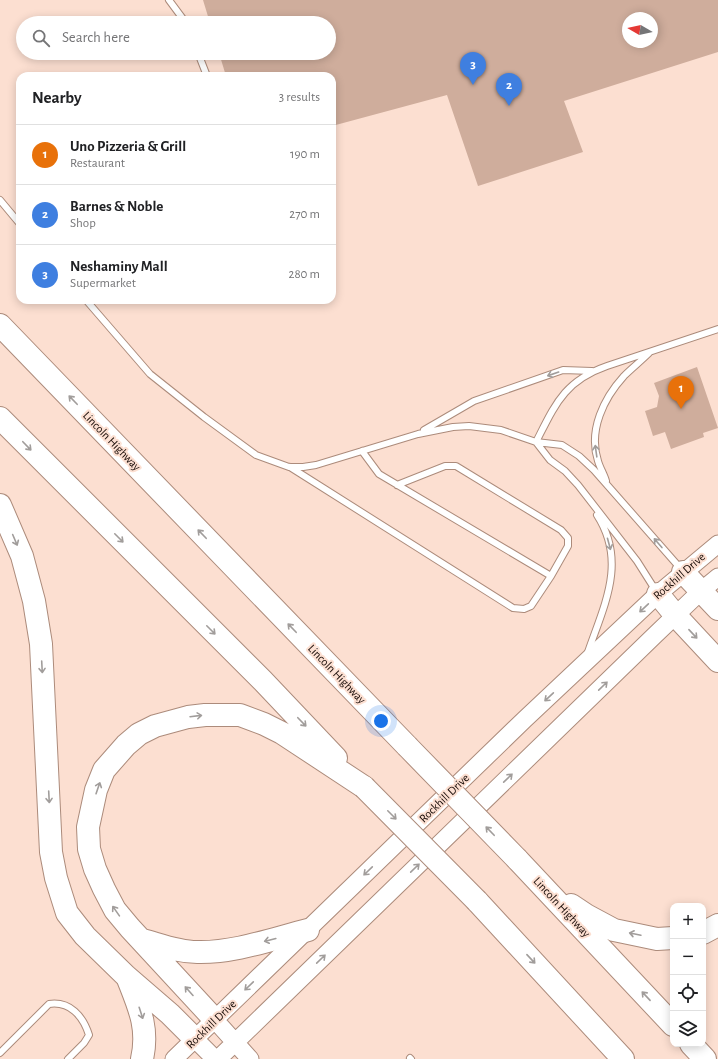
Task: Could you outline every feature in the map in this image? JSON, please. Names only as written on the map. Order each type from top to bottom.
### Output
[{"type":"highway","name":"Lincoln Highway","points":[[0,325],[517,859],[670,1022]]},
{"type":"highway","points":[[0,418],[257,676],[477,901],[623,1059]]},
{"type":"highway","points":[[0,504],[22,556],[34,601],[41,644],[51,852],[56,878],[68,913],[85,936],[195,1039]]},
{"type":"highway","points":[[683,572],[718,609]]},
{"type":"highway","points":[[658,594],[676,616],[718,661]]},
{"type":"highway","points":[[215,1020],[115,910],[95,870],[89,849],[89,834],[92,808],[104,770],[126,745],[139,734],[155,726],[188,717],[205,715],[240,715],[282,732],[364,787]]},
{"type":"highway","points":[[538,881],[586,915],[614,930],[657,939],[670,938]]},
{"type":"highway","points":[[706,931],[718,925]]},
{"type":"highway","points":[[142,940],[173,949],[196,952],[213,952],[242,947],[308,930]]},
{"type":"highway","points":[[126,976],[143,1021],[145,1040],[142,1059]]},
{"type":"highway","points":[[694,1047],[705,1059]]},
{"type":"main road","name":"Rockhill Drive","points":[[174,1059],[583,665],[658,594],[718,544]]},
{"type":"main road","points":[[195,1039],[217,1059],[701,591],[718,577]]},
{"type":"main road","points":[[215,1020],[234,1043],[250,1059]]},
{"type":"lane","points":[[169,0],[181,16]]},
{"type":"lane","points":[[201,60],[205,72]]},
{"type":"lane","points":[[0,200],[16,219]]},
{"type":"lane","points":[[89,304],[150,374],[204,417],[256,455],[289,467],[513,608],[524,609],[531,606],[551,576],[568,546],[568,538],[561,530],[456,466],[445,466],[397,485]]},
{"type":"lane","points":[[536,442],[557,403],[582,376],[592,371],[718,329]]},
{"type":"lane","points":[[610,488],[598,462],[596,452],[596,431],[599,417],[604,403],[624,375],[651,351]]},
{"type":"lane","points":[[418,434],[474,402],[563,370],[592,371]]},
{"type":"lane","points":[[289,467],[316,465],[418,434],[453,427],[475,426],[501,430],[536,442],[562,445],[579,456],[594,470],[683,572]]},
{"type":"lane","points":[[536,442],[550,460],[565,471],[578,485],[637,561],[658,594]]},
{"type":"lane","points":[[362,451],[379,474],[551,576]]},
{"type":"lane","points":[[578,485],[602,523],[611,545],[612,556],[611,579],[608,596],[583,665]]},
{"type":"lane","points":[[0,1053],[49,1004],[58,1003],[68,1005],[85,1023],[89,1035],[84,1043],[68,1059]]},
{"type":"building","points":[[203,0],[718,0],[718,52],[564,101],[583,152],[478,186],[447,95],[336,125],[336,72],[225,72],[221,60],[336,60],[336,16],[208,16]]},
{"type":"building","points":[[697,367],[718,428],[703,433],[704,437],[671,449],[665,432],[653,436],[645,411],[657,407],[659,396],[654,383]]},
{"type":"place","name":"Neshaminy Mall","points":[[473,85]]},
{"type":"place","name":"Barnes & Noble","points":[[509,106]]},
{"type":"place","name":"Uno Pizzeria & Grill","points":[[681,409]]}]
